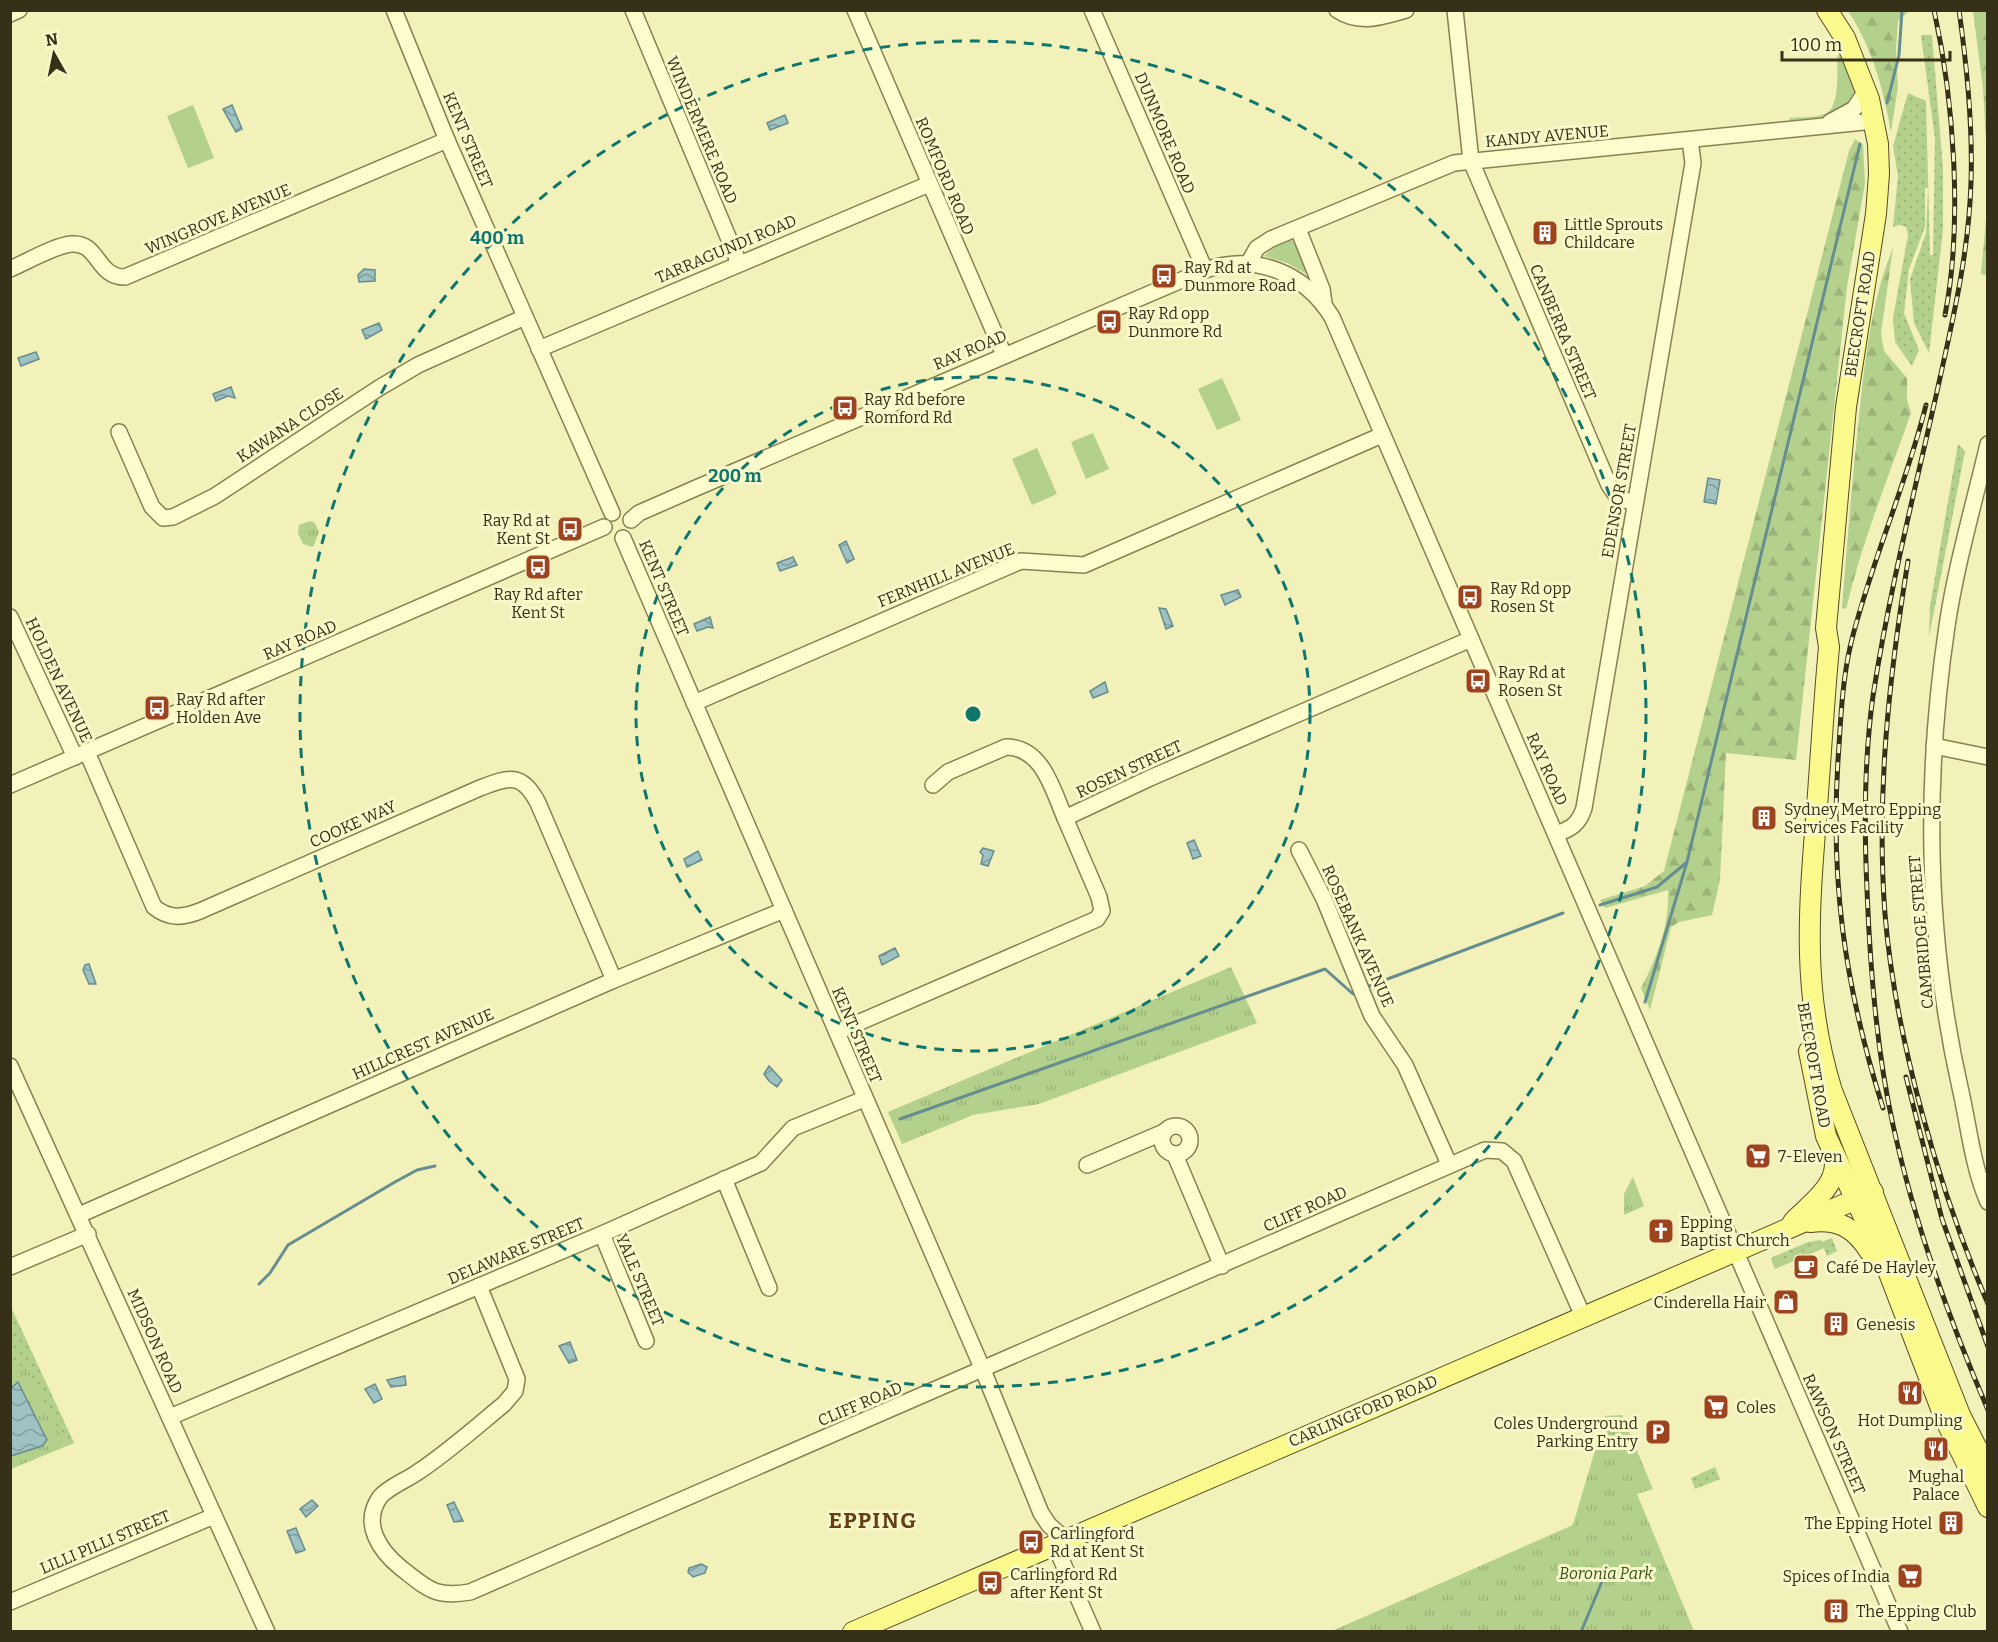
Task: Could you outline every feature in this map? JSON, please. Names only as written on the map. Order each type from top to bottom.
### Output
[{"type":"main road","name":"BEECROFT ROAD","points":[[1827,10],[1845,38],[1866,91],[1874,121],[1878,154],[1878,193],[1846,407],[1826,628],[1829,647],[1809,893],[1810,964],[1823,1065],[1884,1260],[1945,1419],[1988,1507]]},
{"type":"main road","name":"BEECROFT ROAD","points":[[1826,628],[1818,649],[1797,923],[1808,1046],[1819,1109],[1831,1147],[1864,1196],[1960,1415],[1988,1470]]},
{"type":"main road","points":[[1787,1228],[1828,1186],[1833,1176],[1835,1160],[1831,1147]]},
{"type":"main road","name":"CARLINGFORD ROAD","points":[[853,1632],[1864,1196]]},
{"type":"main road","points":[[1787,1228],[1819,1221],[1834,1222],[1848,1227],[1863,1242],[1895,1292]]},
{"type":"street","points":[[10,14],[19,10]]},
{"type":"street","name":"KENT STREET","points":[[394,10],[447,140],[612,513]]},
{"type":"street","name":"WINDERMERE ROAD","points":[[633,10],[739,263]]},
{"type":"street","name":"ROMFORD ROAD","points":[[855,10],[1004,355]]},
{"type":"street","name":"DUNMORE ROAD","points":[[1092,10],[1204,270]]},
{"type":"street","points":[[1337,10],[1350,19],[1366,20],[1406,10]]},
{"type":"street","name":"CANBERRA STREET","points":[[1455,10],[1471,161],[1609,485],[1618,498],[1635,503]]},
{"type":"street","points":[[1816,127],[1854,109],[1866,91]]},
{"type":"street","name":"KANDY AVENUE","points":[[1248,264],[1263,243],[1454,163],[1874,121]]},
{"type":"street","name":"WINGROVE AVENUE","points":[[10,269],[65,246],[76,244],[88,249],[107,272],[125,277],[447,140]]},
{"type":"street","name":"EDENSOR STREET","points":[[1556,834],[1571,829],[1580,820],[1584,808],[1693,163],[1690,140]]},
{"type":"street","name":"TARRAGUNDI ROAD","points":[[539,349],[929,184]]},
{"type":"street","name":"RAY ROAD","points":[[1298,229],[1322,289],[1324,303]]},
{"type":"street","name":"RAY ROAD","points":[[631,520],[639,513],[696,488],[1204,270],[1225,264],[1248,264],[1274,268],[1300,281],[1324,303],[1337,327],[1735,1250]]},
{"type":"street","name":"KAWANA CLOSE","points":[[119,432],[152,507],[163,518],[172,517],[215,496],[418,365],[525,317]]},
{"type":"street","name":"FERNHILL AVENUE","points":[[694,702],[1021,561],[1084,565],[1382,435]]},
{"type":"street","name":"CAMBRIDGE STREET","points":[[1988,444],[1947,624],[1934,746],[1932,831],[1939,969],[1949,1041],[1988,1202]]},
{"type":"street","points":[[612,513],[625,514],[631,520],[630,533],[623,538],[610,537],[604,527],[606,519],[612,513]]},
{"type":"street","name":"RAY ROAD","points":[[10,785],[604,527]]},
{"type":"street","name":"KENT STREET","points":[[623,538],[983,1370],[1041,1513],[1060,1541],[1093,1632]]},
{"type":"street","name":"HOLDEN AVENUE","points":[[10,617],[81,754]]},
{"type":"street","name":"ROSEN STREET","points":[[837,1032],[1097,919],[1102,911],[1099,897],[1065,818],[1150,778],[1471,639]]},
{"type":"street","points":[[1934,746],[1988,757]]},
{"type":"street","points":[[933,786],[948,772],[1006,747],[1013,747],[1030,754],[1040,764],[1065,818]]},
{"type":"street","name":"COOKE WAY","points":[[81,754],[154,907],[163,914],[173,917],[184,917],[200,911],[480,788],[507,779],[519,780],[532,790],[614,980]]},
{"type":"street","name":"ROSEBANK AVENUE","points":[[1299,850],[1324,899],[1372,1016],[1405,1065],[1449,1164]]},
{"type":"street","name":"HILLCREST AVENUE","points":[[80,1215],[614,980],[784,910]]},
{"type":"street","name":"MIDSON ROAD","points":[[10,1066],[80,1215],[267,1632]]},
{"type":"street","name":"DELAWARE STREET","points":[[170,1418],[602,1234],[761,1163],[793,1128],[864,1099]]},
{"type":"street","points":[[1087,1165],[1164,1132],[1178,1126],[1189,1134],[1189,1147],[1182,1154],[1175,1155],[1164,1149],[1162,1140],[1164,1132]]},
{"type":"street","name":"CLIFF ROAD","points":[[479,1286],[515,1372],[517,1379],[515,1391],[504,1404],[420,1471],[380,1497],[372,1517],[373,1533],[383,1550],[429,1589],[448,1595],[470,1592],[1485,1150],[1502,1151],[1509,1155],[1583,1316]]},
{"type":"street","points":[[1175,1155],[1222,1266]]},
{"type":"street","points":[[724,1179],[769,1288]]},
{"type":"street","points":[[10,1267],[88,1234]]},
{"type":"street","name":"YALE STREET","points":[[602,1234],[646,1341]]},
{"type":"street","name":"RAWSON STREET","points":[[1735,1250],[1900,1632]]},
{"type":"street","name":"LILLI PILLI STREET","points":[[10,1602],[214,1516]]},
{"type":"green space","points":[[1848,11],[1909,11],[1898,21],[1896,51],[1898,87],[1891,131],[1876,68],[1864,39]]},
{"type":"green space","points":[[1973,11],[1987,11],[1987,159],[1983,88]]},
{"type":"green space","points":[[1921,35],[1932,35],[1943,169],[1943,229],[1929,353],[1914,323],[1910,279],[1926,233],[1928,188],[1925,188],[1925,227],[1909,269],[1904,313],[1919,350],[1912,366],[1895,342],[1893,318],[1908,235],[1906,227],[1899,225],[1893,227],[1898,176],[1893,146],[1908,93],[1926,101],[1930,255],[1933,255],[1935,139]]},
{"type":"green space","points":[[1837,48],[1856,90],[1853,103],[1839,113],[1828,116],[1790,120],[1789,118],[1823,115],[1831,108],[1837,83]]},
{"type":"green space","points":[[193,105],[214,158],[188,168],[167,116]]},
{"type":"green space","points":[[1855,139],[1863,145],[1865,183],[1847,287],[1796,760],[1726,753],[1720,880],[1712,915],[1679,922],[1671,927],[1650,1010],[1641,988],[1665,928],[1668,890],[1605,908],[1600,900],[1645,886],[1664,871],[1849,151]]},
{"type":"green space","points":[[1987,208],[1988,275],[1981,274]]},
{"type":"green space","points":[[1289,240],[1295,241],[1310,276],[1287,263],[1264,256],[1277,245]]},
{"type":"green space","points":[[1893,248],[1881,333],[1884,351],[1907,378],[1907,400],[1911,413],[1868,535],[1846,609],[1842,608],[1864,374],[1874,310]]},
{"type":"green space","points":[[1222,378],[1241,420],[1217,430],[1198,389]]},
{"type":"green space","points":[[1093,433],[1109,469],[1086,479],[1071,442]]},
{"type":"green space","points":[[1958,444],[1965,451],[1929,637],[1930,606]]},
{"type":"green space","points":[[1037,448],[1057,494],[1032,505],[1012,459]]},
{"type":"green space","points":[[310,521],[315,523],[319,532],[313,547],[303,544],[298,533],[299,525]]},
{"type":"green space","points":[[1231,967],[1257,1023],[1039,1104],[973,1115],[902,1144],[888,1112]]},
{"type":"green space","points":[[1633,1177],[1644,1206],[1624,1215],[1624,1194]]},
{"type":"green space","points":[[1832,1238],[1837,1251],[1827,1256],[1822,1244],[1773,1265],[1771,1258],[1808,1242],[1821,1240],[1822,1242]]},
{"type":"green space","points":[[1822,1244],[1824,1248],[1775,1269],[1773,1265]]},
{"type":"green space","points":[[10,1307],[74,1443],[11,1469],[10,1469]]},
{"type":"green space","points":[[11,1307],[74,1443],[67,1446],[28,1369],[11,1362]]},
{"type":"green space","name":"Boronia Park","points":[[1622,1415],[1653,1489],[1637,1494],[1694,1631],[1332,1631],[1573,1525],[1605,1416]]},
{"type":"green space","points":[[1715,1467],[1720,1479],[1695,1489],[1691,1478]]},
{"type":"water","points":[[232,105],[242,129],[236,132],[223,109]]},
{"type":"water","points":[[785,115],[788,123],[770,130],[767,123]]},
{"type":"water","points":[[364,269],[375,270],[375,281],[359,282],[358,275]]},
{"type":"water","points":[[379,323],[382,330],[366,339],[362,330]]},
{"type":"water","points":[[36,352],[39,359],[21,366],[18,358]]},
{"type":"water","points":[[231,387],[235,398],[228,396],[216,401],[213,394]]},
{"type":"water","points":[[1708,478],[1720,480],[1716,504],[1704,502]]},
{"type":"water","points":[[846,541],[854,559],[847,563],[839,545]]},
{"type":"water","points":[[793,557],[797,565],[780,571],[777,563]]},
{"type":"water","points":[[1238,590],[1241,597],[1225,605],[1221,595]]},
{"type":"water","points":[[1159,608],[1166,609],[1173,626],[1166,629]]},
{"type":"water","points":[[710,617],[713,628],[708,627],[697,631],[694,624]]},
{"type":"water","points":[[1105,682],[1108,692],[1093,698],[1090,691]]},
{"type":"water","points":[[1194,840],[1201,856],[1193,859],[1187,843]]},
{"type":"water","points":[[983,848],[994,851],[988,866],[981,864],[983,855],[980,852]]},
{"type":"water","points":[[698,851],[702,860],[687,867],[684,859]]},
{"type":"water","points":[[895,948],[899,956],[882,965],[879,956]]},
{"type":"water","points":[[89,964],[96,984],[89,984],[83,970],[85,965]]},
{"type":"water","points":[[769,1066],[782,1080],[777,1087],[764,1074]]},
{"type":"water","points":[[570,1342],[577,1360],[569,1363],[559,1346]]},
{"type":"water","points":[[405,1376],[406,1385],[391,1387],[387,1380]]},
{"type":"water","points":[[18,1382],[47,1440],[42,1446],[11,1456],[11,1388]]},
{"type":"water","points":[[375,1384],[382,1399],[374,1403],[365,1389]]},
{"type":"water","points":[[312,1500],[318,1506],[306,1517],[300,1509]]},
{"type":"water","points":[[454,1502],[463,1521],[454,1522],[447,1505]]},
{"type":"water","points":[[296,1528],[305,1550],[296,1553],[287,1531]]},
{"type":"water","points":[[701,1564],[707,1567],[705,1573],[693,1577],[688,1572],[689,1568]]},
{"type":"waterway","points":[[1887,103],[1899,55],[1902,10]]},
{"type":"waterway","points":[[1645,1002],[1687,862],[1860,144]]},
{"type":"waterway","points":[[1600,905],[1657,887],[1686,863]]},
{"type":"waterway","points":[[1369,986],[1563,913]]},
{"type":"waterway","points":[[900,1119],[1325,969],[1353,994]]},
{"type":"waterway","points":[[259,1284],[270,1273],[288,1245],[417,1170],[435,1166]]},
{"type":"waterway","points":[[1581,1632],[1608,1567]]},
{"type":"railway","points":[[1934,10],[1947,83],[1954,162],[1954,242],[1945,315]]},
{"type":"railway","points":[[1959,10],[1970,117],[1970,208],[1955,311],[1879,657],[1868,744],[1865,841],[1872,978],[1882,1067],[1893,1125],[1922,1234],[1960,1341],[1988,1410]]},
{"type":"railway","points":[[1883,1108],[1858,1017],[1849,973],[1838,885],[1836,794],[1844,682],[1851,643],[1868,583],[1909,465],[1926,405]]},
{"type":"railway","points":[[1908,561],[1895,649],[1883,781],[1883,869],[1890,961],[1898,1011],[1922,1112],[1953,1212],[1988,1304]]},
{"type":"railway","points":[[1906,1077],[1942,1219],[1988,1347]]},
{"type":"place","name":"Little Sprouts Childcare","points":[[1545,233]]},
{"type":"place","name":"Ray Rd at Dunmore Road","points":[[1164,276]]},
{"type":"place","name":"Ray Rd opp Dunmore Rd","points":[[1109,322]]},
{"type":"place","name":"Ray Rd before Romford Rd","points":[[845,408]]},
{"type":"place","name":"Ray Rd at Kent St","points":[[570,529]]},
{"type":"place","name":"Ray Rd after Kent St","points":[[538,567]]},
{"type":"place","name":"Ray Rd opp Rosen St","points":[[1470,597]]},
{"type":"place","name":"Ray Rd at Rosen St","points":[[1478,681]]},
{"type":"place","name":"Ray Rd after Holden Ave","points":[[157,708]]},
{"type":"place","name":"Sydney Metro Epping Services Facility","points":[[1764,818]]},
{"type":"place","name":"7-Eleven","points":[[1758,1156]]},
{"type":"place","name":"Epping Baptist Church","points":[[1661,1231]]},
{"type":"place","name":"Café De Hayley","points":[[1806,1267]]},
{"type":"place","name":"Cinderella Hair","points":[[1786,1302]]},
{"type":"place","name":"Genesis","points":[[1836,1324]]},
{"type":"place","name":"Hot Dumpling","points":[[1910,1393]]},
{"type":"place","name":"Coles","points":[[1716,1407]]},
{"type":"place","name":"Coles Underground Parking Entry","points":[[1658,1432]]},
{"type":"place","name":"Mughal Palace","points":[[1936,1449]]},
{"type":"place","name":"The Epping Hotel","points":[[1951,1523]]},
{"type":"place","name":"Carlingford Rd at Kent St","points":[[1031,1542]]},
{"type":"place","name":"Spices of India","points":[[1910,1576]]},
{"type":"place","name":"Carlingford Rd after Kent St","points":[[990,1583]]},
{"type":"place","name":"The Epping Club","points":[[1836,1611]]},
{"type":"district","name":"EPPING","points":[[873,1520]]}]
